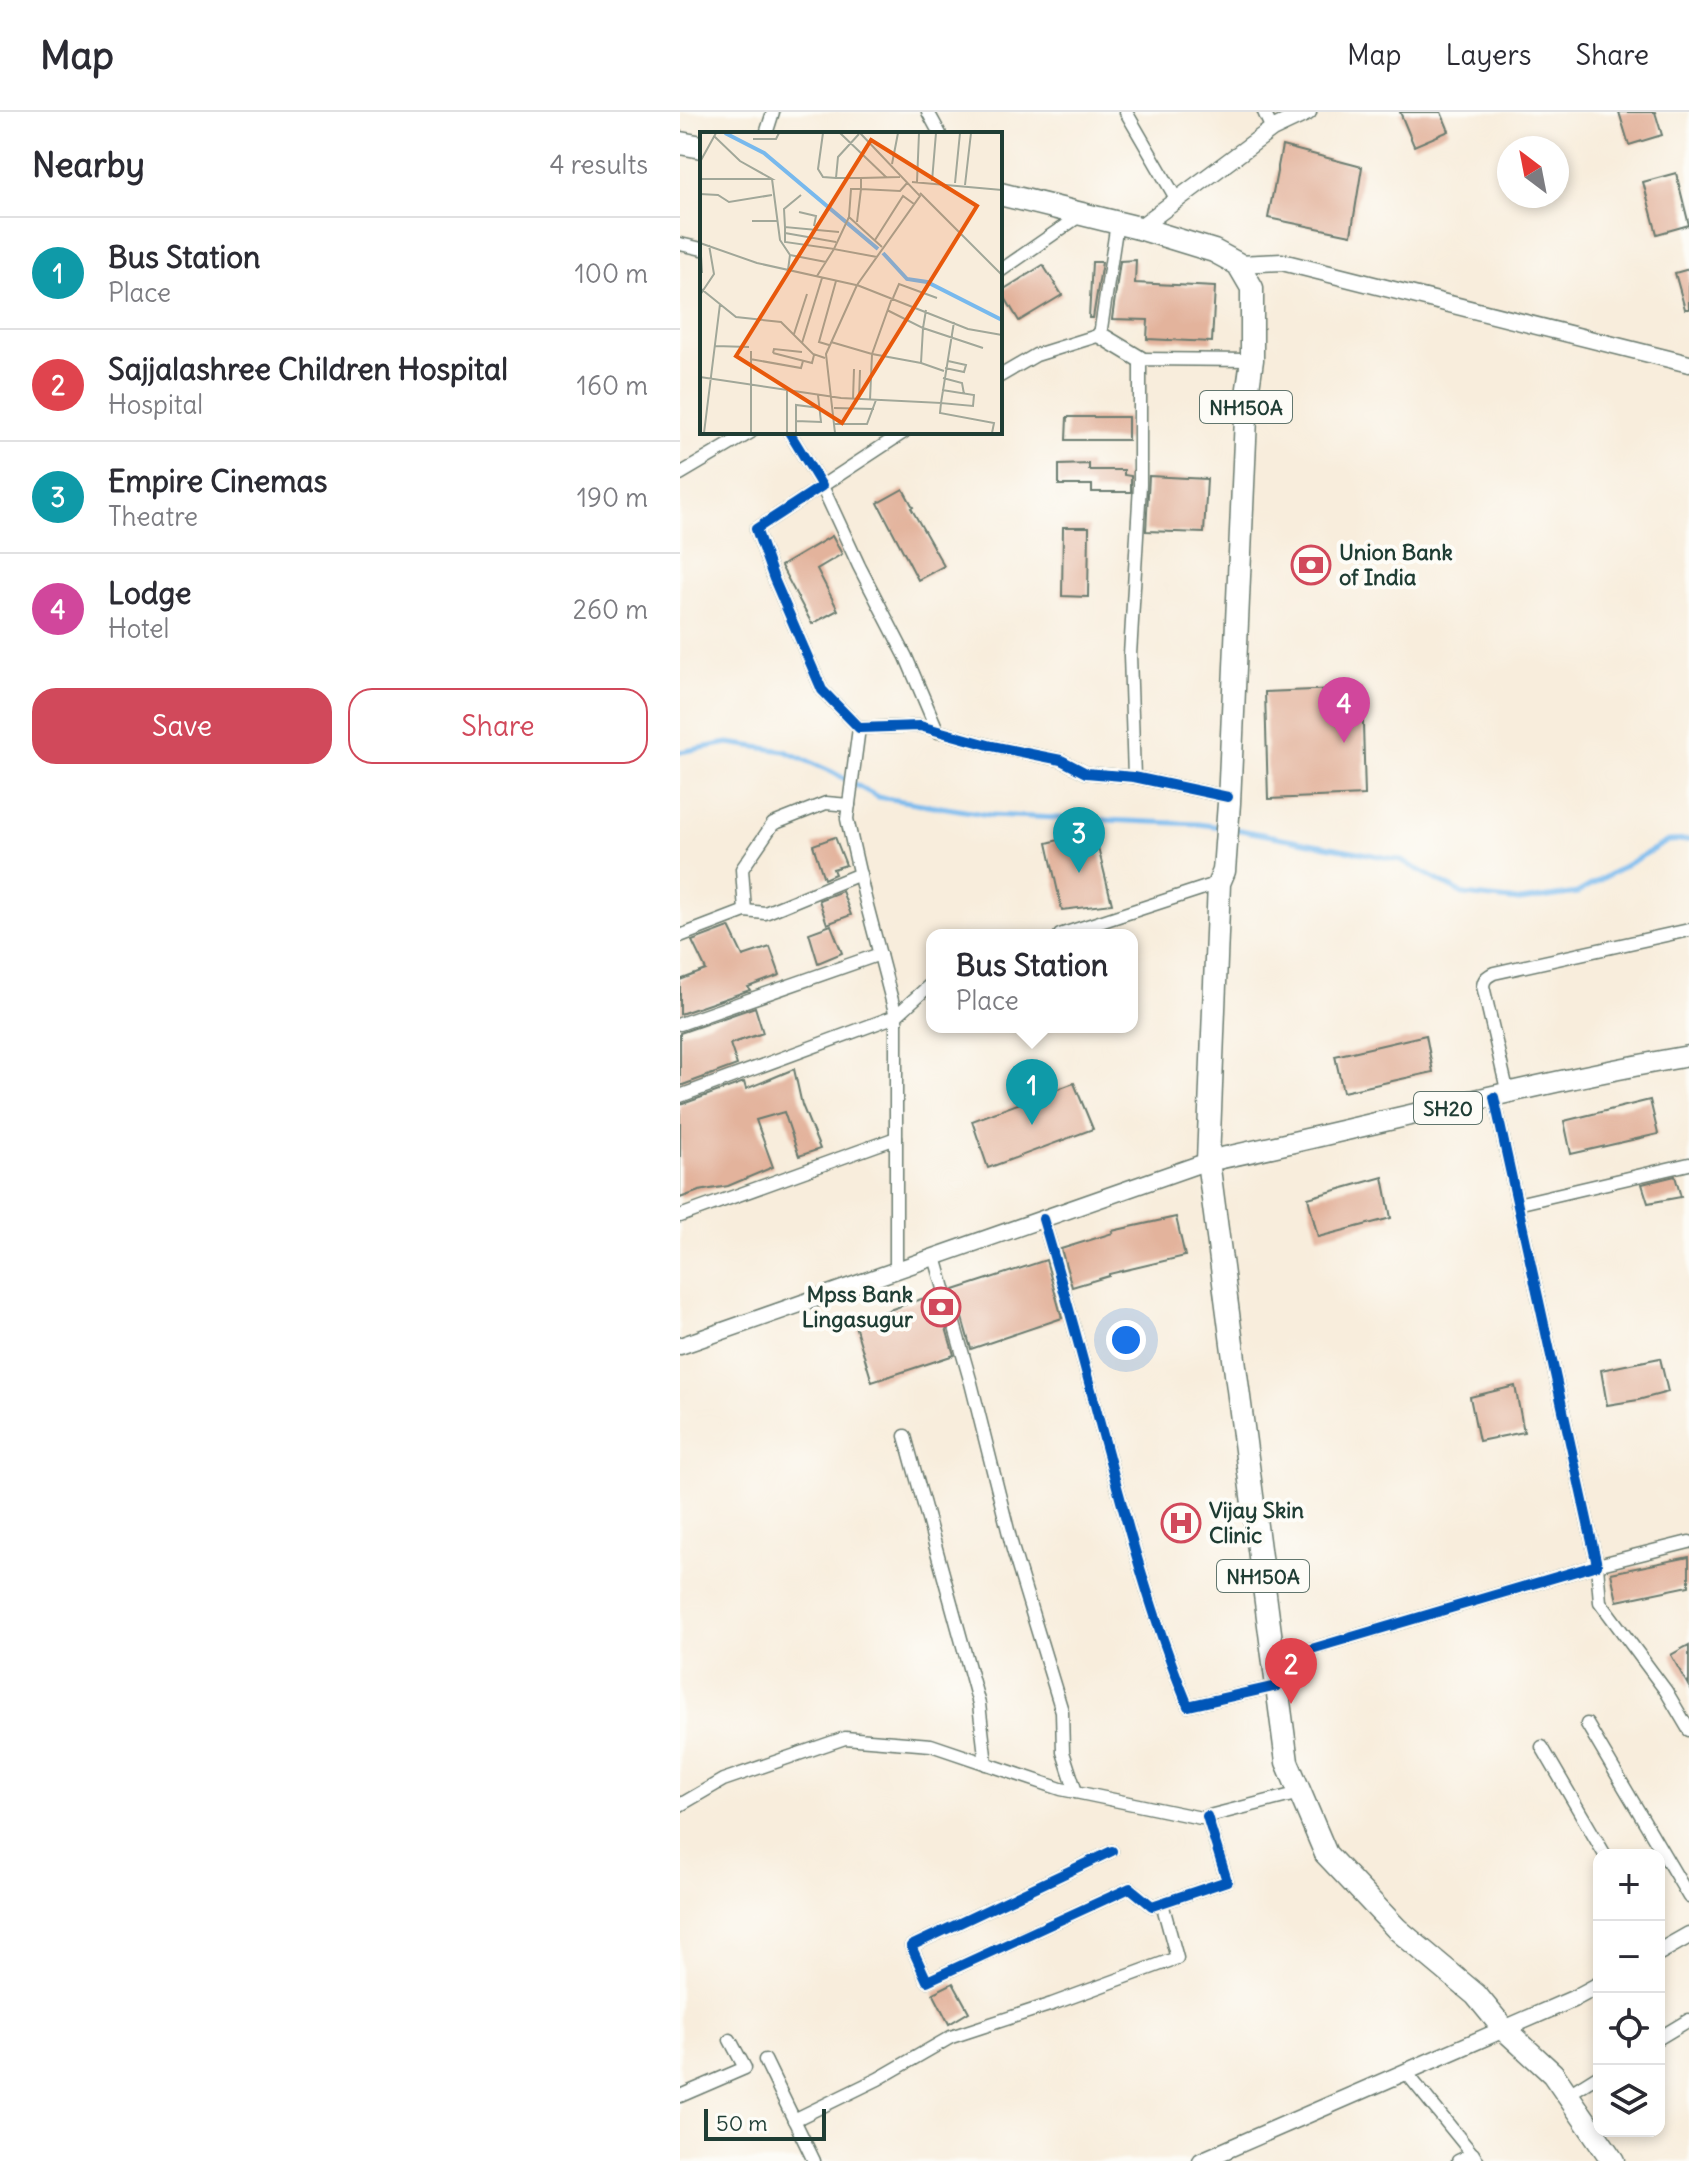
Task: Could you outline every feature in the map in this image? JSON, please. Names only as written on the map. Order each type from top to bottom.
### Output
[{"type":"highway","points":[[680,143],[700,147]]},
{"type":"highway","points":[[1002,194],[1214,251],[1238,264]]},
{"type":"highway","name":"NH150A","points":[[1238,264],[1252,288],[1252,360],[1247,395],[1208,1161],[1287,1762],[1326,1854],[1397,1929],[1476,1995],[1503,2028],[1553,2074],[1613,2161]]},
{"type":"main road","name":"SH20","points":[[1208,1161],[1620,1068],[1689,1056]]},
{"type":"street","points":[[767,132],[773,112]]},
{"type":"street","points":[[928,112],[939,132]]},
{"type":"street","points":[[1126,112],[1177,200]]},
{"type":"street","points":[[1264,112],[1272,129]]},
{"type":"street","points":[[1100,335],[1128,226],[1177,200],[1272,129],[1308,112]]},
{"type":"street","points":[[1002,270],[1082,214]]},
{"type":"street","points":[[680,244],[700,249]]},
{"type":"street","points":[[1238,264],[1282,262],[1689,364]]},
{"type":"street","points":[[1002,375],[1036,355],[1100,335],[1140,359],[1252,360]]},
{"type":"street","points":[[1134,777],[1130,655],[1140,485],[1140,359]]},
{"type":"street","points":[[680,474],[748,434]]},
{"type":"street","points":[[790,434],[822,486],[906,657],[938,732]]},
{"type":"street","points":[[901,434],[756,529],[822,690],[859,728],[920,726],[1061,760],[1086,773],[1134,777],[1228,800]]},
{"type":"street","points":[[859,728],[847,819],[896,1016],[896,1271]]},
{"type":"street","points":[[745,911],[742,869],[773,824],[826,803],[849,805]]},
{"type":"street","points":[[680,936],[745,911],[765,913],[860,874]]},
{"type":"street","points":[[1077,929],[1222,877]]},
{"type":"street","points":[[1689,930],[1488,976],[1483,986],[1517,1204],[1597,1565],[1600,1602],[1666,1691],[1689,1730]]},
{"type":"street","points":[[680,1024],[880,954]]},
{"type":"street","points":[[680,1096],[896,1016],[926,988]]},
{"type":"street","points":[[680,1216],[896,1138]]},
{"type":"street","points":[[680,1346],[1208,1161]]},
{"type":"street","points":[[1517,1204],[1689,1164]]},
{"type":"street","points":[[1043,1219],[1137,1563],[1166,1652],[1188,1706],[1277,1686]]},
{"type":"street","points":[[935,1257],[1013,1550],[1062,1711],[1063,1752],[1076,1792]]},
{"type":"street","points":[[905,1436],[979,1704],[986,1764]]},
{"type":"street","points":[[1274,1660],[1597,1565],[1689,1542]]},
{"type":"street","points":[[1587,1724],[1689,1897]]},
{"type":"street","points":[[680,1805],[723,1780],[845,1738],[931,1745],[1061,1789],[1201,1818],[1300,1793]]},
{"type":"street","points":[[1542,1747],[1602,1849]]},
{"type":"street","points":[[1112,1851],[911,1946],[927,1981],[1130,1888],[1152,1906],[1227,1881],[1207,1816]]},
{"type":"street","points":[[794,2120],[878,2079],[951,2037],[1177,1958],[1162,1903]]},
{"type":"street","points":[[1665,1947],[1689,1935]]},
{"type":"street","points":[[1201,2161],[1593,1988]]},
{"type":"street","points":[[1665,2034],[1689,2020]]},
{"type":"street","points":[[680,2096],[745,2068],[730,2040]]},
{"type":"street","points":[[765,2060],[814,2161]]},
{"type":"street","points":[[1405,2071],[1476,2158],[1458,2161]]},
{"type":"street","points":[[1567,2095],[1593,2079]]},
{"type":"building","points":[[1400,112],[1441,112],[1449,131],[1414,146]]},
{"type":"building","points":[[1619,112],[1655,112],[1662,135],[1629,145]]},
{"type":"building","points":[[1282,146],[1362,167],[1351,235],[1268,218]]},
{"type":"building","points":[[1676,173],[1689,225],[1657,234],[1643,182]]},
{"type":"building","points":[[1136,260],[1135,283],[1215,287],[1212,342],[1147,339],[1148,320],[1112,319],[1120,261]]},
{"type":"building","points":[[1092,262],[1102,262],[1093,318],[1089,318]]},
{"type":"building","points":[[1043,265],[1062,295],[1019,321],[1002,290]]},
{"type":"building","points":[[1689,269],[1689,309],[1685,309],[1675,273]]},
{"type":"building","points":[[1067,417],[1128,417],[1128,440],[1066,440]]},
{"type":"building","points":[[1089,464],[1089,470],[1124,470],[1124,475],[1131,476],[1131,492],[1092,492],[1092,485],[1059,485],[1059,465]]},
{"type":"building","points":[[1149,476],[1207,479],[1204,533],[1146,531]]},
{"type":"building","points":[[903,489],[944,566],[918,580],[878,503]]},
{"type":"building","points":[[1063,527],[1089,527],[1088,597],[1062,596]]},
{"type":"building","points":[[832,536],[842,554],[817,569],[838,610],[812,624],[781,566]]},
{"type":"building","points":[[1362,688],[1365,795],[1268,799],[1265,692]]},
{"type":"building","points":[[1094,831],[1112,904],[1062,910],[1047,843]]},
{"type":"building","points":[[835,837],[846,865],[833,869],[835,874],[824,879],[813,845]]},
{"type":"building","points":[[842,891],[851,915],[827,924],[819,900]]},
{"type":"building","points":[[831,925],[842,953],[818,963],[809,933]]},
{"type":"building","points":[[729,927],[743,956],[770,947],[780,975],[748,987],[750,990],[680,1014],[680,980],[706,970],[692,941]]},
{"type":"building","points":[[755,1007],[763,1033],[730,1044],[737,1065],[680,1086],[680,1033]]},
{"type":"building","points":[[1426,1035],[1433,1072],[1343,1092],[1335,1056]]},
{"type":"building","points":[[794,1069],[802,1105],[820,1149],[799,1156],[784,1112],[756,1120],[773,1167],[728,1186],[680,1198],[680,1105],[744,1082],[746,1089]]},
{"type":"building","points":[[1074,1083],[1093,1129],[988,1168],[972,1121]]},
{"type":"building","points":[[1650,1100],[1658,1134],[1571,1154],[1564,1121]]},
{"type":"building","points":[[1675,1176],[1681,1197],[1648,1203],[1642,1184]]},
{"type":"building","points":[[1383,1177],[1391,1218],[1318,1237],[1308,1198]]},
{"type":"building","points":[[1176,1217],[1185,1256],[1109,1274],[1072,1287],[1061,1249],[1112,1231]]},
{"type":"building","points":[[1046,1260],[1062,1318],[971,1349],[954,1290]]},
{"type":"building","points":[[936,1294],[954,1355],[872,1382],[854,1322]]},
{"type":"building","points":[[1660,1358],[1668,1392],[1607,1405],[1601,1370]]},
{"type":"building","points":[[1515,1386],[1524,1432],[1479,1441],[1470,1397]]},
{"type":"building","points":[[1689,1557],[1689,1586],[1617,1601],[1611,1573]]},
{"type":"building","points":[[1689,1645],[1689,1687],[1671,1655]]},
{"type":"building","points":[[953,1983],[969,2012],[949,2024],[933,1993]]},
{"type":"waterway","points":[[680,752],[728,743],[785,751],[878,797],[990,815],[1221,827]]},
{"type":"waterway","points":[[1235,829],[1400,860],[1465,895],[1520,901],[1577,893],[1668,841],[1689,840]]},
{"type":"cycle path","points":[[790,434],[822,486],[756,529],[822,690],[859,728],[920,726],[992,746],[1061,760],[1086,773],[1134,777],[1228,797]]},
{"type":"cycle path","points":[[1274,1660],[1597,1565],[1494,1097]]},
{"type":"cycle path","points":[[1043,1219],[1139,1564],[1188,1706],[1277,1686]]},
{"type":"cycle path","points":[[1112,1851],[911,1946],[927,1981],[1130,1888],[1152,1906],[1227,1881],[1207,1816]]},
{"type":"place","name":"Union Bank of India","points":[[1311,565]]},
{"type":"place","name":"Lodge","points":[[1344,743]]},
{"type":"place","name":"Empire Cinemas","points":[[1079,873]]},
{"type":"place","name":"Bus Station","points":[[1032,1125]]},
{"type":"place","name":"Mpss Bank Lingasugur","points":[[941,1307]]},
{"type":"place","name":"Vijay Skin Clinic","points":[[1181,1523]]},
{"type":"place","name":"Sajjalashree Children Hospital","points":[[1291,1704]]}]
